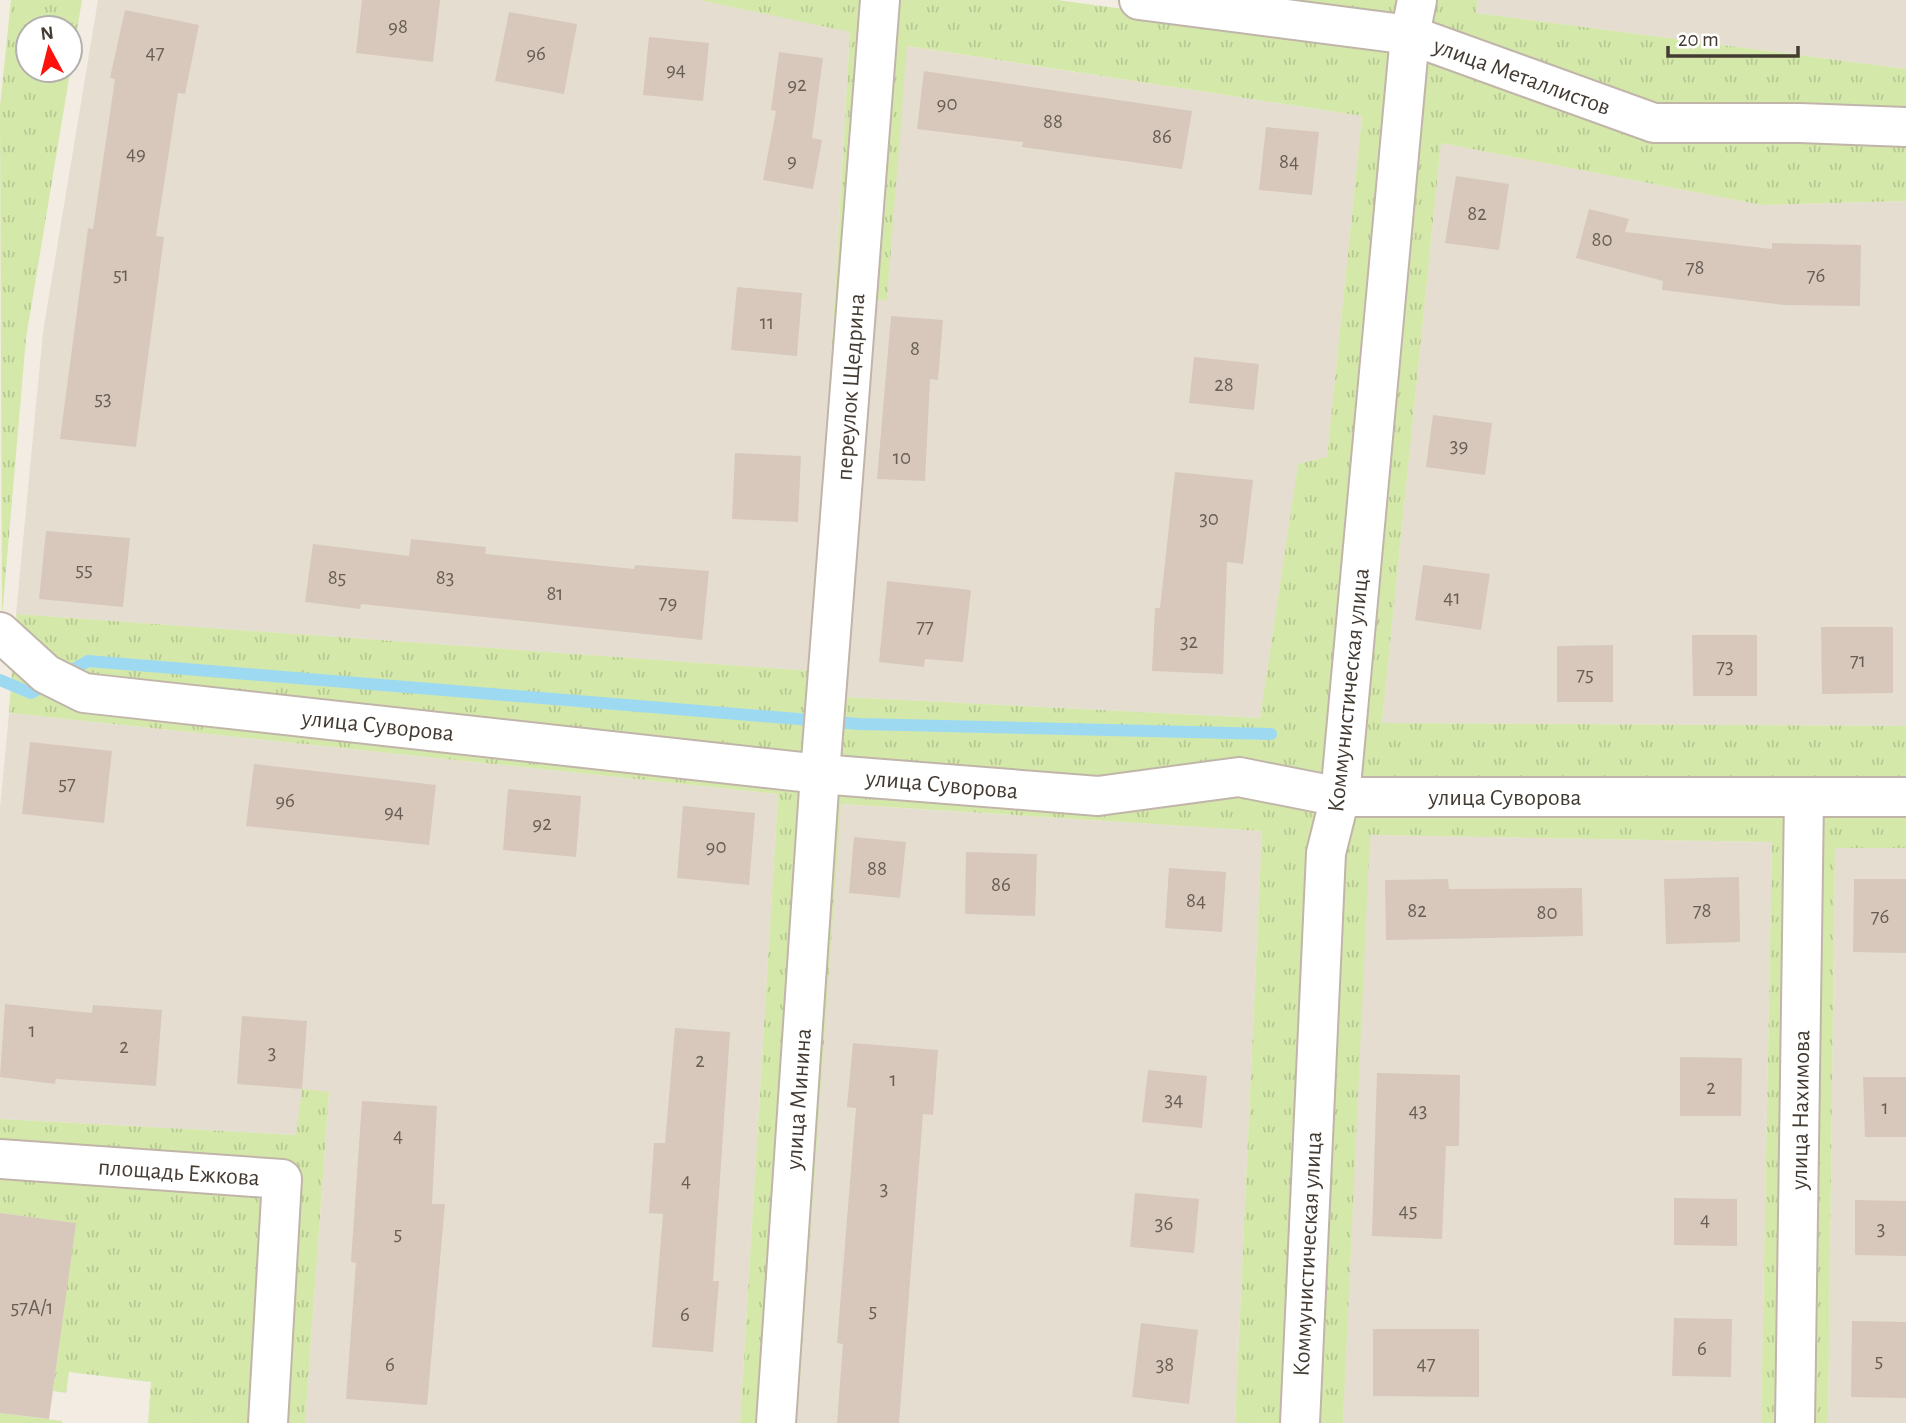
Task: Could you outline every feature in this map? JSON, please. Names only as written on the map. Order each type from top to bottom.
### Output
[{"type":"street","name":"переулок Щедрина","points":[[820,774],[880,0]]},
{"type":"street","name":"улица Металлистов","points":[[1139,0],[1414,18],[1654,123],[1800,122],[1906,127]]},
{"type":"street","name":"Коммунистическая улица","points":[[1300,1423],[1326,853],[1340,797],[1414,18]]},
{"type":"street","name":"улица Суворова","points":[[0,632],[46,674],[84,693],[820,774],[1098,796],[1239,777],[1340,797],[1906,797]]},
{"type":"street","name":"улица Минина","points":[[776,1423],[820,774]]},
{"type":"street","name":"улица Нахимова","points":[[1795,1423],[1804,798]]},
{"type":"street","name":"площадь Ежкова","points":[[0,1159],[282,1179],[268,1423]]},
{"type":"shaded area","points":[[98,0],[699,0],[850,31],[813,671],[16,614],[43,332]]},
{"type":"shaded area","points":[[1478,0],[1906,0],[1906,69],[1476,13]]},
{"type":"shaded area","points":[[906,46],[1362,116],[1327,457],[1298,465],[1260,718],[845,697],[872,299],[887,299]]},
{"type":"shaded area","points":[[1441,143],[1762,205],[1906,201],[1906,726],[1382,723]]},
{"type":"shaded area","points":[[9,713],[778,794],[740,1423],[305,1423],[329,1092],[297,1135],[0,1119],[0,808]]},
{"type":"shaded area","points":[[840,804],[1262,831],[1235,1423],[797,1423]]},
{"type":"shaded area","points":[[1369,835],[1772,842],[1761,1423],[1343,1423]]},
{"type":"shaded area","points":[[1835,847],[1906,848],[1906,1423],[1828,1423]]},
{"type":"green space","points":[[11,0],[82,0],[80,14],[14,14],[14,84],[68,84],[26,338],[2,617],[0,106]]},
{"type":"green space","points":[[699,0],[872,0],[810,760],[88,682],[18,629],[16,614],[813,671],[850,32]]},
{"type":"green space","points":[[887,0],[1057,0],[1375,43],[1393,58],[1336,784],[1101,786],[838,763]],"holes":[[[907,46],[1362,116],[1327,457],[1298,464],[1260,718],[845,697],[872,299],[887,300]]]},
{"type":"green space","points":[[1218,0],[1406,0],[1404,6],[1380,21]]},
{"type":"green space","points":[[1430,0],[1478,0],[1476,13],[1906,69],[1906,120],[1653,112],[1433,35]]},
{"type":"green space","points":[[1431,55],[1651,136],[1906,138],[1906,201],[1762,205],[1441,143],[1382,723],[1906,726],[1906,784],[1352,783],[1418,60]]},
{"type":"green space","points":[[13,656],[39,681],[807,782],[766,1423],[740,1423],[778,794],[9,713]]},
{"type":"green space","points":[[829,785],[1240,787],[1327,806],[1288,1423],[1235,1423],[1262,831],[841,804],[797,1423],[784,1423]]},
{"type":"green space","points":[[1350,809],[1796,810],[1788,1423],[1761,1423],[1772,842],[1370,835],[1343,1423],[1314,1423],[1339,855]]},
{"type":"green space","points":[[1906,810],[1906,848],[1835,848],[1828,1423],[1803,1423],[1811,811]]},
{"type":"green space","points":[[302,1089],[329,1092],[305,1423],[148,1423],[151,1382],[69,1372],[66,1393],[53,1391],[75,1223],[0,1213],[0,1119],[296,1135]]},
{"type":"green space","points":[[0,1413],[62,1421],[62,1423],[0,1423]]},
{"type":"building","points":[[362,0],[440,0],[433,62],[356,53]]},
{"type":"building","points":[[125,10],[199,25],[185,94],[178,93],[156,236],[164,237],[136,447],[60,439],[88,228],[93,229],[115,79],[110,78]]},
{"type":"building","points":[[509,12],[577,24],[564,94],[495,81]]},
{"type":"building","points":[[649,37],[709,43],[703,101],[643,95]]},
{"type":"building","points":[[779,52],[823,58],[812,138],[822,140],[813,189],[763,180],[776,111],[771,110]]},
{"type":"building","points":[[924,71],[1192,111],[1182,169],[1022,147],[1023,142],[917,129]]},
{"type":"building","points":[[1266,127],[1319,132],[1312,195],[1259,190]]},
{"type":"building","points":[[1456,176],[1509,184],[1499,250],[1445,243]]},
{"type":"building","points":[[1589,209],[1629,219],[1625,232],[1772,249],[1772,243],[1861,245],[1860,306],[1784,305],[1662,290],[1663,281],[1576,258]]},
{"type":"building","points":[[737,287],[802,293],[797,356],[731,350]]},
{"type":"building","points":[[891,316],[943,320],[938,380],[930,379],[925,481],[877,479]]},
{"type":"building","points":[[1194,357],[1259,364],[1254,410],[1189,403]]},
{"type":"building","points":[[1433,415],[1492,423],[1485,475],[1426,467]]},
{"type":"building","points":[[735,453],[801,456],[798,522],[732,519]]},
{"type":"building","points":[[1175,472],[1253,480],[1243,564],[1227,562],[1223,674],[1152,671],[1155,608],[1160,608]]},
{"type":"building","points":[[46,531],[130,538],[123,607],[39,599]]},
{"type":"building","points":[[411,539],[486,547],[485,554],[634,569],[635,565],[709,571],[702,640],[361,604],[360,609],[305,602],[313,544],[409,556]]},
{"type":"building","points":[[1423,565],[1490,574],[1481,630],[1415,620]]},
{"type":"building","points":[[887,581],[971,590],[963,662],[925,659],[924,667],[879,662]]},
{"type":"building","points":[[1821,627],[1893,627],[1893,693],[1822,694]]},
{"type":"building","points":[[1692,635],[1757,635],[1757,696],[1693,696]]},
{"type":"building","points":[[1613,645],[1613,702],[1557,702],[1557,646]]},
{"type":"building","points":[[30,742],[112,751],[104,823],[22,814]]},
{"type":"building","points":[[254,764],[436,785],[429,845],[246,826]]},
{"type":"building","points":[[508,789],[581,796],[576,857],[503,850]]},
{"type":"building","points":[[683,806],[755,813],[749,885],[677,878]]},
{"type":"building","points":[[854,837],[906,842],[900,898],[849,893]]},
{"type":"building","points":[[966,852],[1037,854],[1035,916],[965,914]]},
{"type":"building","points":[[1169,868],[1226,872],[1222,932],[1165,928]]},
{"type":"building","points":[[1739,877],[1740,942],[1666,944],[1664,879]]},
{"type":"building","points":[[1448,879],[1449,889],[1582,888],[1583,936],[1386,940],[1385,880]]},
{"type":"building","points":[[1854,879],[1906,879],[1906,953],[1853,952]]},
{"type":"building","points":[[5,1004],[92,1013],[93,1005],[162,1010],[156,1086],[56,1079],[55,1084],[0,1077]]},
{"type":"building","points":[[242,1016],[307,1021],[302,1089],[237,1084]]},
{"type":"building","points":[[675,1028],[730,1032],[713,1281],[719,1281],[713,1352],[652,1347],[663,1214],[649,1213],[654,1143],[665,1143]]},
{"type":"building","points":[[853,1043],[938,1050],[933,1115],[923,1114],[899,1423],[837,1423],[843,1344],[837,1343],[856,1108],[847,1107]]},
{"type":"building","points":[[1680,1057],[1742,1058],[1741,1116],[1680,1116]]},
{"type":"building","points":[[1148,1070],[1207,1076],[1202,1128],[1142,1122]]},
{"type":"building","points":[[1377,1073],[1460,1075],[1459,1146],[1446,1146],[1442,1239],[1372,1236]]},
{"type":"building","points":[[1863,1077],[1906,1077],[1906,1137],[1865,1137]]},
{"type":"building","points":[[362,1101],[437,1106],[432,1204],[445,1204],[427,1405],[346,1399],[356,1263],[351,1262]]},
{"type":"building","points":[[1135,1193],[1199,1199],[1194,1253],[1130,1247]]},
{"type":"building","points":[[1674,1198],[1737,1199],[1737,1246],[1674,1245]]},
{"type":"building","points":[[1855,1200],[1906,1201],[1906,1256],[1855,1255]]},
{"type":"building","points":[[0,1213],[76,1223],[49,1419],[0,1413]]},
{"type":"building","points":[[1674,1318],[1732,1319],[1731,1377],[1672,1376]]},
{"type":"building","points":[[1852,1321],[1906,1322],[1906,1398],[1851,1397]]},
{"type":"building","points":[[1141,1323],[1198,1330],[1189,1404],[1132,1397]]},
{"type":"building","points":[[1373,1329],[1479,1329],[1479,1397],[1373,1396]]},
{"type":"waterway","points":[[0,680],[31,693],[88,661],[859,724],[1271,734]]}]
